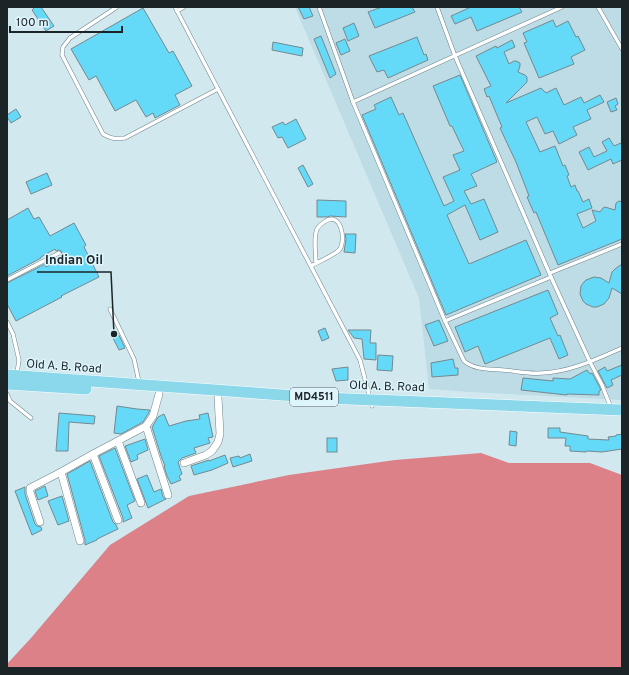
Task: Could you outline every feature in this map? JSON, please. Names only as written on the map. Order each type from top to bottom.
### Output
[{"type":"main road","name":"Old A. B. Road","points":[[12,376],[324,398],[440,410],[506,410],[622,417]]},
{"type":"main road","name":"Old A. B. Road","points":[[7,384],[218,397],[617,410]]},
{"type":"street","points":[[40,522],[30,488],[146,426],[153,416],[159,394]]},
{"type":"street","points":[[184,463],[206,455],[212,451],[218,442],[220,434],[218,397]]},
{"type":"street","points":[[146,426],[168,495]]},
{"type":"street","points":[[118,441],[141,503]]},
{"type":"street","points":[[92,454],[118,520]]},
{"type":"street","points":[[61,472],[80,541]]},
{"type":"lane","points":[[117,7],[70,38],[63,47],[62,55],[103,134],[109,138],[125,138],[218,89]]},
{"type":"lane","points":[[184,7],[176,9],[360,360],[371,403]]},
{"type":"lane","points":[[319,7],[353,102],[445,321],[464,361],[469,365],[480,369],[542,373],[558,371],[590,362],[622,348]]},
{"type":"lane","points":[[437,7],[455,56],[551,275],[590,362],[617,410]]},
{"type":"lane","points":[[353,102],[562,7]]},
{"type":"lane","points":[[598,7],[622,49]]},
{"type":"lane","points":[[311,266],[338,252],[341,248],[342,229],[335,219],[325,221],[318,227],[315,242],[316,263]]},
{"type":"lane","points":[[445,321],[622,244]]},
{"type":"lane","points":[[7,280],[59,253]]},
{"type":"lane","points":[[110,309],[134,359],[139,385]]},
{"type":"lane","points":[[7,322],[13,334],[19,360],[12,376]]},
{"type":"lane","points":[[7,394],[10,401],[31,418]]},
{"type":"shaded area","points":[[295,7],[622,7],[622,400],[429,389],[419,298]]},
{"type":"shaded area","points":[[481,453],[509,463],[590,463],[622,475],[622,668],[7,668],[7,664],[110,545],[189,496],[289,475],[395,460]]},
{"type":"building","points":[[35,7],[41,7],[54,26],[46,31],[32,10]]},
{"type":"building","points":[[298,7],[309,7],[313,16],[304,19]]},
{"type":"building","points":[[382,7],[412,7],[415,12],[375,28],[368,12]]},
{"type":"building","points":[[471,7],[519,7],[522,12],[477,31],[471,17],[455,24],[451,16]]},
{"type":"building","points":[[143,8],[169,53],[173,51],[192,86],[175,95],[180,105],[155,118],[153,113],[146,117],[136,100],[115,111],[96,76],[89,80],[71,49]]},
{"type":"building","points":[[553,20],[556,27],[568,21],[585,50],[571,57],[574,64],[539,78],[524,43],[527,42],[523,33]]},
{"type":"building","points":[[354,23],[359,36],[348,41],[343,28]]},
{"type":"building","points":[[321,36],[336,74],[330,78],[314,39]]},
{"type":"building","points":[[417,37],[424,55],[426,54],[428,60],[388,78],[384,70],[377,72],[369,56]]},
{"type":"building","points":[[345,39],[350,51],[341,55],[336,43]]},
{"type":"building","points":[[512,40],[515,47],[504,52],[509,64],[514,61],[520,63],[518,72],[527,77],[527,82],[506,103],[541,88],[546,93],[556,88],[564,105],[581,97],[584,103],[600,95],[604,102],[587,110],[591,119],[573,127],[577,135],[559,144],[553,131],[545,134],[537,117],[526,122],[540,152],[555,146],[563,166],[565,165],[569,175],[567,176],[571,187],[575,185],[583,202],[589,199],[592,208],[577,214],[583,228],[596,221],[592,210],[600,212],[605,207],[615,210],[616,203],[619,201],[622,202],[622,239],[558,265],[536,212],[534,213],[527,197],[529,196],[516,162],[500,128],[502,127],[489,96],[487,97],[484,89],[491,86],[476,56],[496,46],[497,48]]},
{"type":"building","points":[[273,42],[303,48],[302,56],[272,50]]},
{"type":"building","points":[[460,75],[497,162],[471,174],[477,186],[464,191],[471,204],[484,199],[498,232],[480,240],[465,205],[447,215],[469,264],[526,240],[541,275],[446,315],[362,115],[376,109],[374,105],[391,97],[399,115],[403,113],[444,206],[454,201],[443,177],[460,170],[453,155],[464,151],[452,126],[450,126],[433,86]]},
{"type":"building","points":[[616,98],[618,104],[615,106],[617,110],[611,112],[607,102]]},
{"type":"building","points":[[16,109],[21,117],[11,123],[7,115]]},
{"type":"building","points":[[296,119],[306,139],[288,148],[282,137],[278,138],[272,127],[283,122],[285,125]]},
{"type":"building","points":[[609,138],[614,146],[621,143],[622,160],[613,164],[611,159],[588,170],[579,152],[589,147],[594,157],[607,151],[602,142]]},
{"type":"building","points":[[303,165],[313,184],[308,187],[298,168]]},
{"type":"building","points":[[47,173],[52,185],[31,194],[26,182]]},
{"type":"building","points":[[317,200],[346,201],[346,217],[317,217]]},
{"type":"building","points":[[28,208],[34,219],[39,217],[50,236],[74,223],[86,245],[84,247],[99,277],[16,321],[7,304],[7,283],[45,264],[46,267],[60,260],[59,257],[62,254],[61,251],[56,251],[55,249],[7,276],[7,220]]},
{"type":"building","points":[[345,234],[356,234],[355,253],[344,252],[346,239]]},
{"type":"building","points":[[622,264],[622,294],[612,288],[609,298],[604,304],[593,307],[586,304],[580,294],[581,286],[584,282],[594,277],[601,278],[609,283],[612,272]]},
{"type":"building","points":[[548,290],[558,314],[550,318],[558,336],[560,335],[568,355],[559,359],[550,338],[485,364],[478,346],[465,352],[455,327]]},
{"type":"building","points":[[439,320],[448,341],[434,346],[425,325]]},
{"type":"building","points":[[325,328],[329,338],[322,341],[318,331]]},
{"type":"building","points":[[348,330],[371,330],[370,343],[376,343],[376,360],[364,359],[362,339],[354,338]]},
{"type":"building","points":[[117,331],[125,348],[119,350],[111,334]]},
{"type":"building","points":[[378,355],[393,356],[392,371],[377,370]]},
{"type":"building","points":[[453,359],[455,368],[458,368],[458,375],[432,377],[431,363]]},
{"type":"building","points":[[622,365],[622,375],[611,380],[613,385],[607,388],[598,371],[605,367],[607,371]]},
{"type":"building","points":[[348,367],[348,380],[336,381],[332,369]]},
{"type":"building","points":[[587,370],[590,374],[592,373],[601,390],[599,391],[599,395],[567,395],[521,390],[523,378],[553,381],[553,378],[570,379]]},
{"type":"building","points":[[117,406],[150,410],[143,422],[121,434],[114,433]]},
{"type":"building","points":[[59,413],[95,416],[94,424],[69,422],[68,451],[56,451]]},
{"type":"building","points":[[208,413],[213,437],[208,438],[210,443],[194,448],[196,453],[182,458],[178,462],[182,474],[179,476],[181,480],[171,484],[167,476],[152,427],[158,417],[164,414],[169,426],[200,419],[199,415]]},
{"type":"building","points":[[548,428],[560,428],[560,432],[588,436],[588,439],[609,440],[608,437],[622,434],[622,449],[602,452],[570,451],[570,446],[565,446],[566,438],[548,438]]},
{"type":"building","points":[[510,431],[517,432],[516,446],[509,445]]},
{"type":"building","points":[[327,438],[337,438],[337,452],[327,452]]},
{"type":"building","points":[[145,439],[148,450],[137,455],[138,459],[131,462],[125,446]]},
{"type":"building","points":[[115,448],[135,501],[127,505],[132,518],[123,522],[123,518],[99,456]]},
{"type":"building","points":[[250,454],[252,461],[233,467],[230,458],[239,456],[240,458]]},
{"type":"building","points":[[225,455],[228,463],[212,470],[194,475],[191,466]]},
{"type":"building","points":[[90,461],[113,522],[118,529],[85,545],[85,540],[67,474]]},
{"type":"building","points":[[147,475],[154,492],[161,489],[163,497],[166,499],[148,508],[137,479]]},
{"type":"building","points":[[45,486],[48,496],[38,500],[35,491]]},
{"type":"building","points":[[25,487],[25,494],[35,524],[41,527],[42,530],[32,535],[15,491]]},
{"type":"building","points":[[62,496],[69,521],[58,525],[48,501]]},
{"type":"place","name":"Indian Oil","points":[[114,334]]}]
